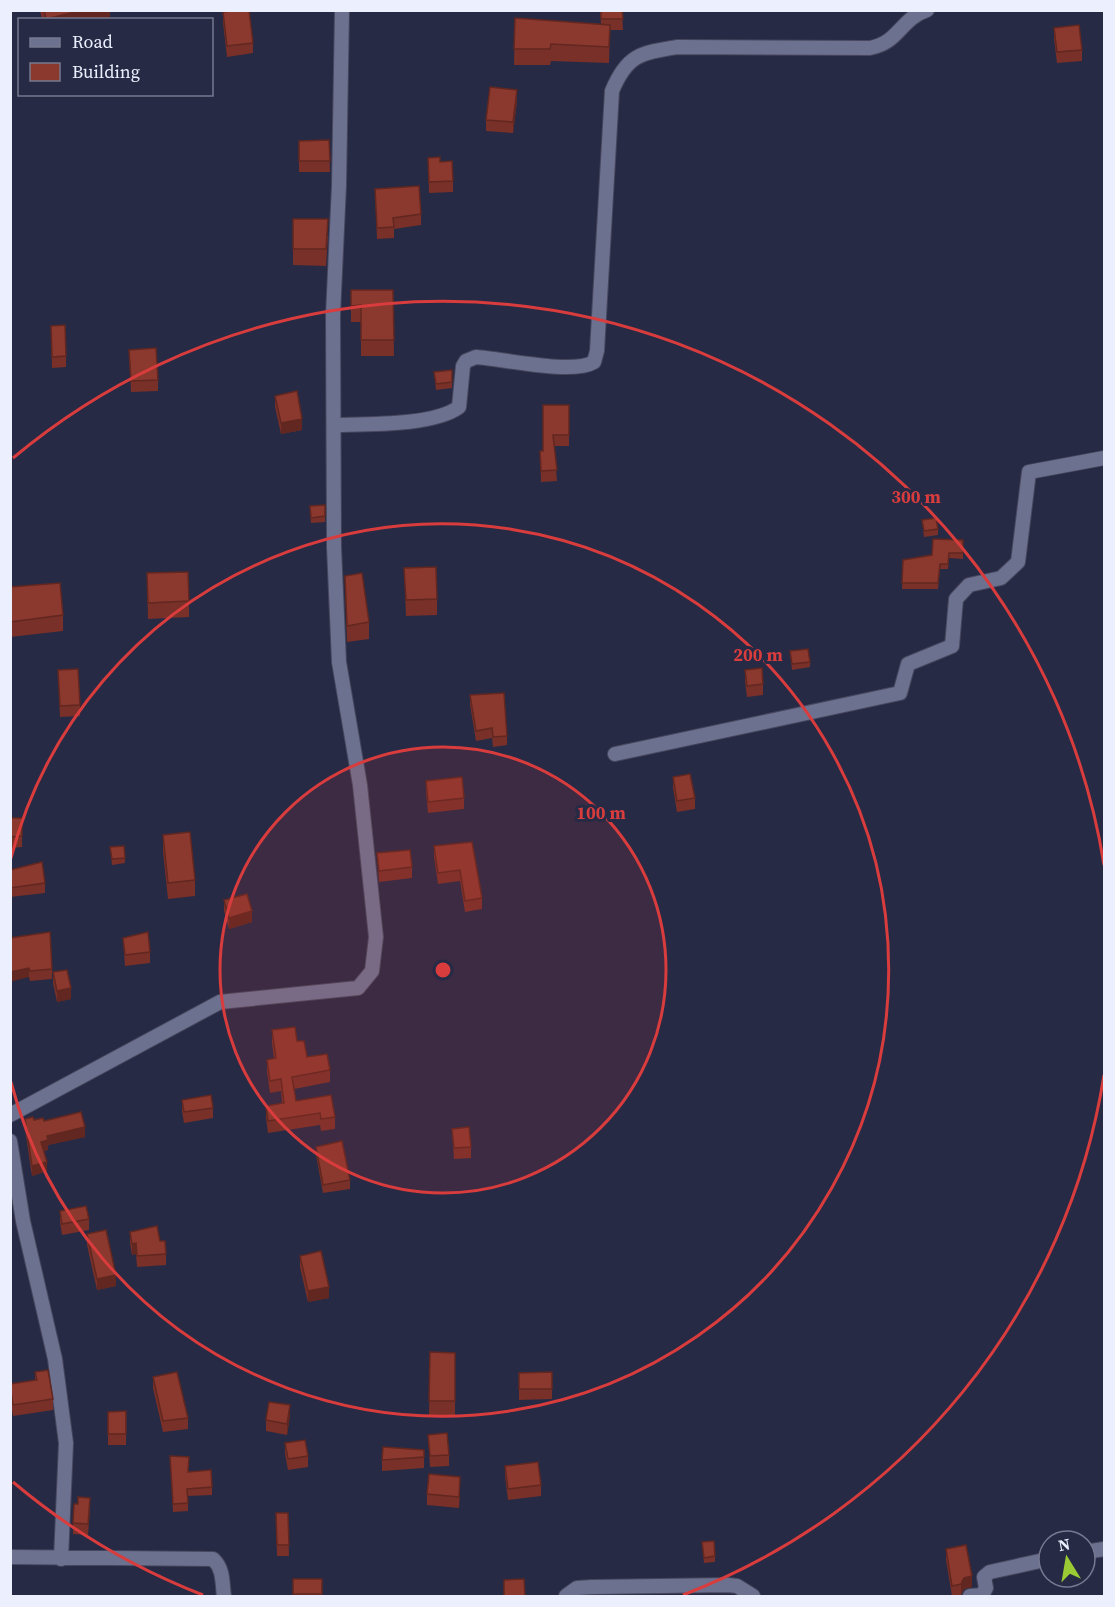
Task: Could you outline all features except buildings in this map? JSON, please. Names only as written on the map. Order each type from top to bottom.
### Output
[{"type":"street","points":[[10,1115],[220,1002],[358,987],[372,971],[376,937],[361,797],[339,662],[334,547],[333,315],[339,185],[342,10]]},
{"type":"street","points":[[334,425],[411,420],[453,412],[459,407],[463,366],[466,361],[476,357],[568,368],[585,368],[594,362],[597,351],[612,91],[620,71],[631,60],[647,52],[677,47],[870,48],[884,45],[907,21],[927,10]]},
{"type":"street","points":[[615,754],[900,693],[908,664],[952,646],[956,599],[969,585],[1001,578],[1018,562],[1029,472],[1104,458]]},
{"type":"street","points":[[10,1141],[23,1221],[55,1359],[66,1443],[61,1559]]},
{"type":"street","points":[[10,1557],[213,1559],[219,1564],[224,1596]]},
{"type":"street","points":[[969,1596],[982,1595],[986,1588],[984,1577],[990,1572],[1037,1562]]},
{"type":"street","points":[[566,1596],[577,1588],[709,1585],[737,1586],[753,1596]]}]
